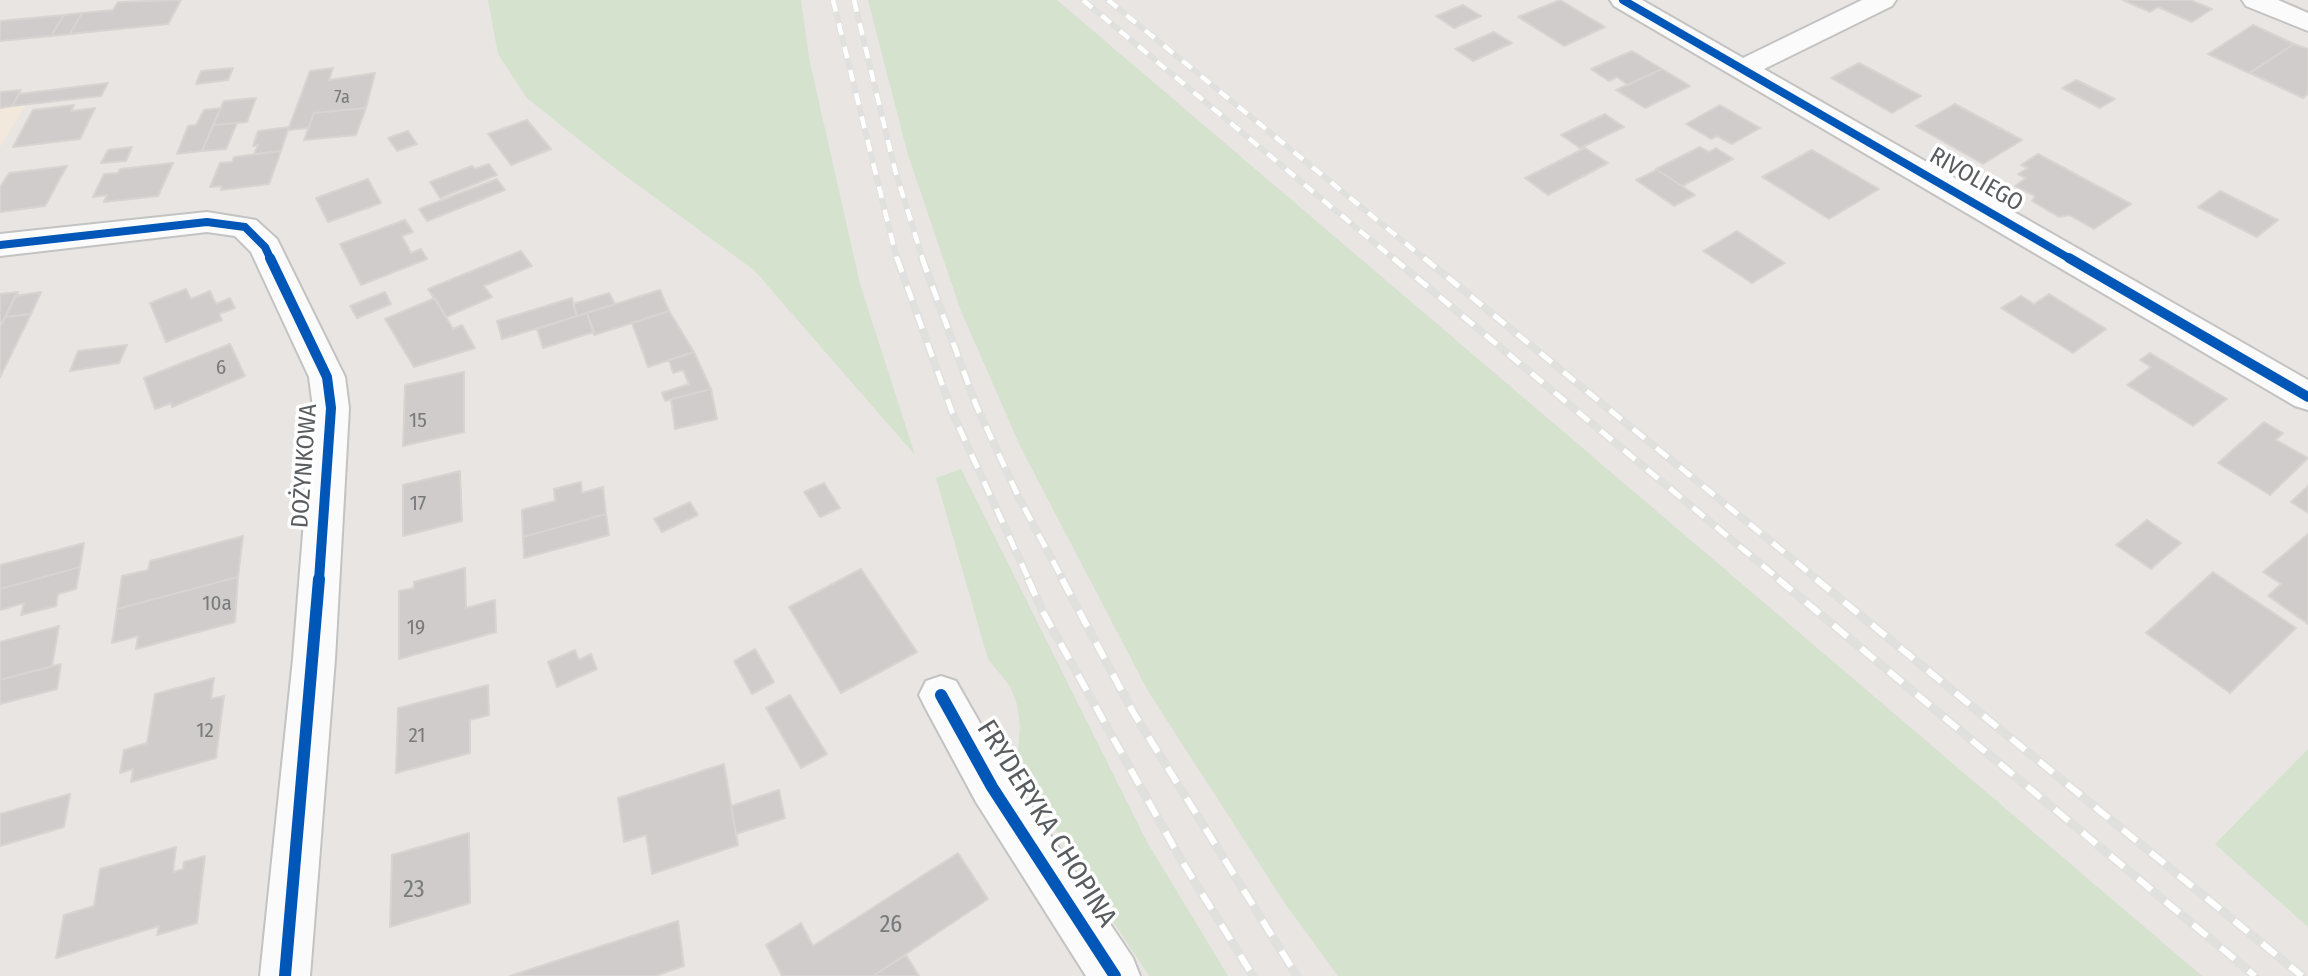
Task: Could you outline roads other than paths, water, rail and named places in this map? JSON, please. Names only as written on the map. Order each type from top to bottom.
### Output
[{"type":"street","name":"RIVOLIEGO","points":[[1623,0],[2308,397]]},
{"type":"street","points":[[1742,69],[1883,0]]},
{"type":"street","points":[[2255,0],[2308,23]]},
{"type":"street","name":"DOŻYNKOWA","points":[[0,245],[207,222],[245,227],[265,247],[327,377],[331,408],[314,659],[285,976]]},
{"type":"street","name":"FRYDERYKA CHOPINA","points":[[941,695],[992,787],[1115,976]]},
{"type":"railway","points":[[833,0],[897,260]]},
{"type":"railway","points":[[854,0],[895,170],[923,260]]},
{"type":"railway","points":[[1083,0],[1395,260]]},
{"type":"railway","points":[[1108,0],[1426,260]]},
{"type":"railway","points":[[897,258],[952,412],[1029,580]]},
{"type":"railway","points":[[922,258],[976,405],[1019,498],[1063,580]]},
{"type":"railway","points":[[1393,258],[1780,580]]},
{"type":"railway","points":[[1424,258],[1818,580]]},
{"type":"railway","points":[[1028,579],[1043,612],[1180,858],[1253,976]]},
{"type":"railway","points":[[1062,579],[1133,712],[1297,976]]},
{"type":"railway","points":[[1778,579],[2255,976]]},
{"type":"railway","points":[[1816,579],[2302,976]]}]
